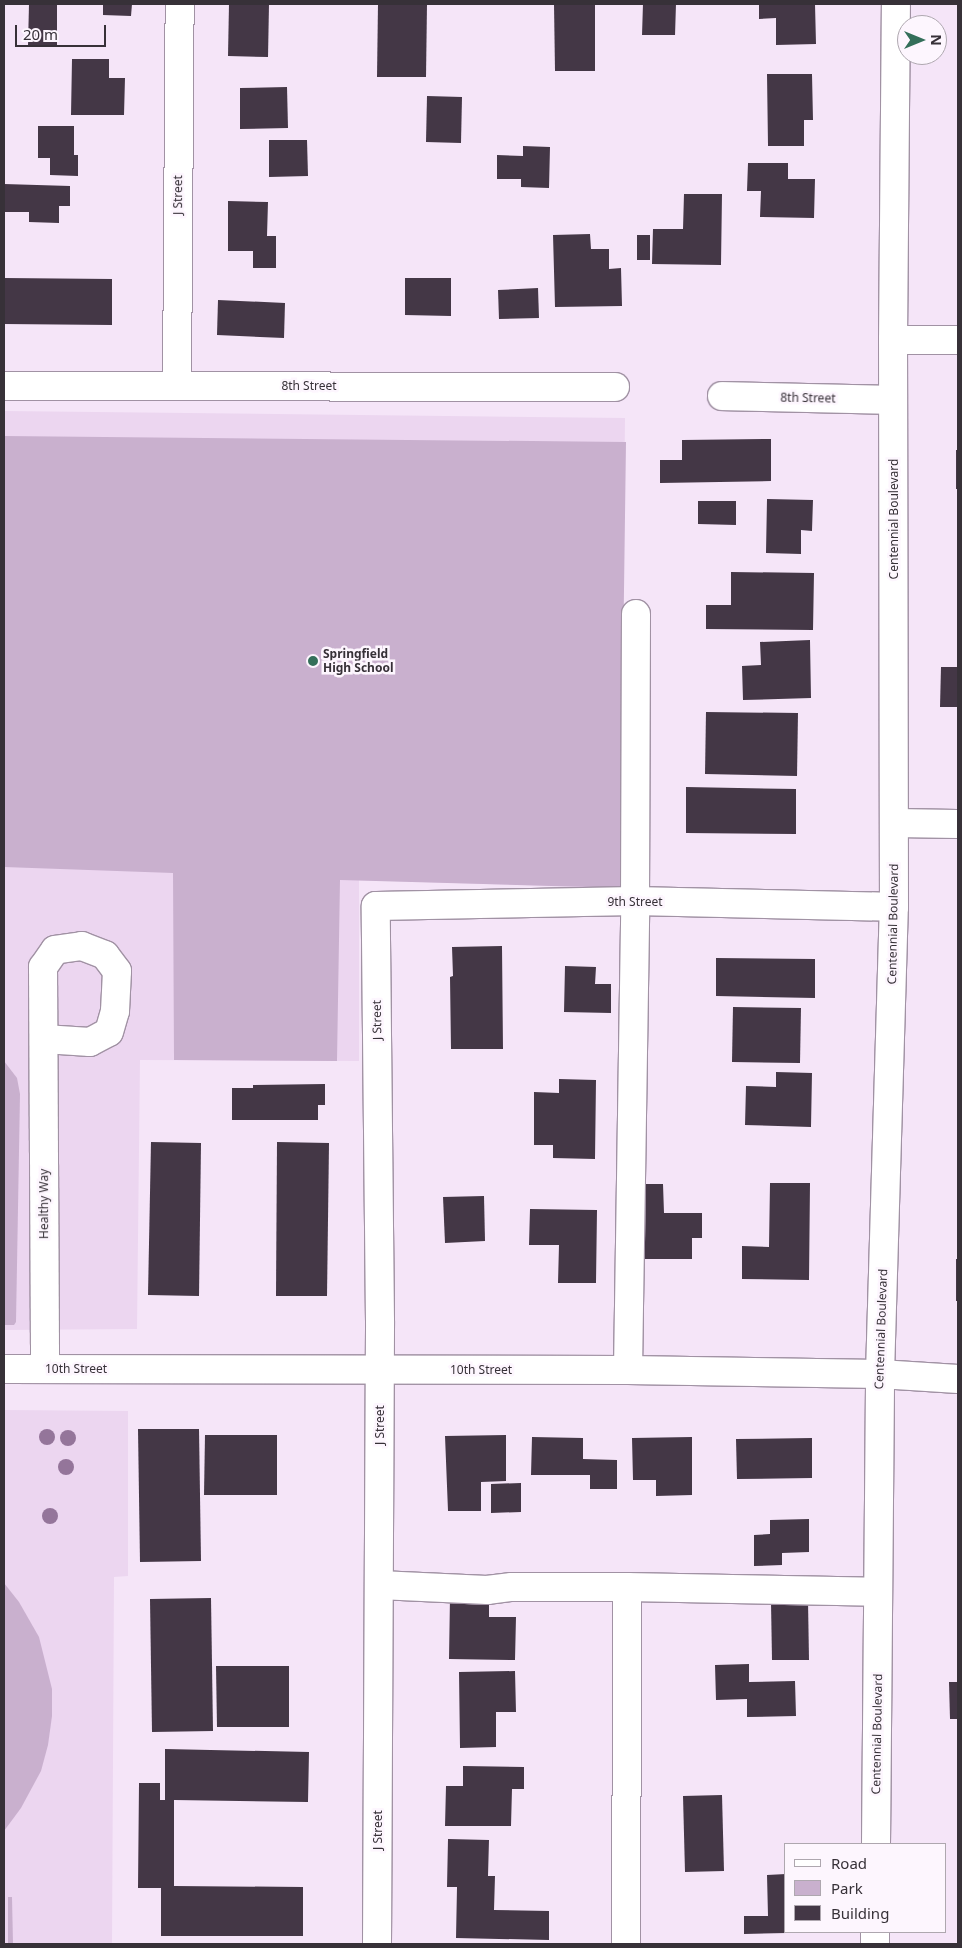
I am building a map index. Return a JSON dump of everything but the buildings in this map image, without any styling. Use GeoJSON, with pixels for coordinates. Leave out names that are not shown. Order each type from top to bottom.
{"type":"FeatureCollection","features":[{"type":"Feature","properties":{"kind":"street","name":"J Street"},"geometry":{"type":"LineString","coordinates":[[177,386],[180,4]]}},
{"type":"Feature","properties":{"kind":"street","name":"Centennial Boulevard"},"geometry":{"type":"LineString","coordinates":[[876,1843],[880,1374],[895,823],[893,340],[896,4]]}},
{"type":"Feature","properties":{"kind":"street"},"geometry":{"type":"LineString","coordinates":[[893,340],[958,340]]}},
{"type":"Feature","properties":{"kind":"street","name":"8th Street"},"geometry":{"type":"LineString","coordinates":[[4,386],[615,387]]}},
{"type":"Feature","properties":{"kind":"street","name":"8th Street"},"geometry":{"type":"LineString","coordinates":[[722,396],[893,400]]}},
{"type":"Feature","properties":{"kind":"street"},"geometry":{"type":"LineString","coordinates":[[628,1370],[635,901],[636,614]]}},
{"type":"Feature","properties":{"kind":"street"},"geometry":{"type":"LineString","coordinates":[[895,823],[958,824]]}},
{"type":"Feature","properties":{"kind":"street","name":"9th Street"},"geometry":{"type":"LineString","coordinates":[[376,906],[635,901],[894,907]]}},
{"type":"Feature","properties":{"kind":"street","name":"J Street"},"geometry":{"type":"LineString","coordinates":[[376,906],[380,1370],[377,1944]]}},
{"type":"Feature","properties":{"kind":"street","name":"Healthy Way"},"geometry":{"type":"LineString","coordinates":[[44,1039],[45,1369]]}},
{"type":"Feature","properties":{"kind":"street","name":"10th Street"},"geometry":{"type":"LineString","coordinates":[[4,1369],[628,1370],[880,1374],[958,1379]]}},
{"type":"Feature","properties":{"kind":"street"},"geometry":{"type":"LineString","coordinates":[[379,1585],[487,1590],[512,1586],[627,1586],[878,1592]]}},
{"type":"Feature","properties":{"kind":"street"},"geometry":{"type":"LineString","coordinates":[[626,1944],[627,1586]]}},
{"type":"Feature","properties":{"kind":"shaded area","name":"Springfield High School"},"geometry":{"type":"Polygon","coordinates":[[[4,411],[625,418],[620,888],[359,880],[359,1061],[140,1060],[137,1329],[4,1330],[4,411]]]}},
{"type":"Feature","properties":{"kind":"shaded area"},"geometry":{"type":"Polygon","coordinates":[[[4,1410],[128,1411],[128,1576],[114,1577],[112,1944],[4,1944],[4,1410]]]}},
{"type":"Feature","properties":{"kind":"green space","name":"Springfield High School"},"geometry":{"type":"Polygon","coordinates":[[[4,436],[626,442],[620,888],[340,880],[337,1061],[174,1060],[173,873],[4,867],[4,436]]]}},
{"type":"Feature","properties":{"kind":"green space"},"geometry":{"type":"Polygon","coordinates":[[[4,1061],[17,1078],[20,1094],[16,1322],[14,1325],[4,1325],[4,1061]]]}},
{"type":"Feature","properties":{"kind":"green space"},"geometry":{"type":"Polygon","coordinates":[[[4,1583],[19,1602],[39,1637],[52,1689],[52,1716],[48,1745],[41,1771],[21,1808],[4,1831],[4,1583]]]}},
{"type":"Feature","properties":{"kind":"green space"},"geometry":{"type":"Polygon","coordinates":[[[8,1897],[12,1897],[13,1944],[8,1944],[8,1897]]]}},
{"type":"Feature","properties":{"kind":"place","name":"Springfield High School"},"geometry":{"type":"Point","coordinates":[313,661]}}]}
